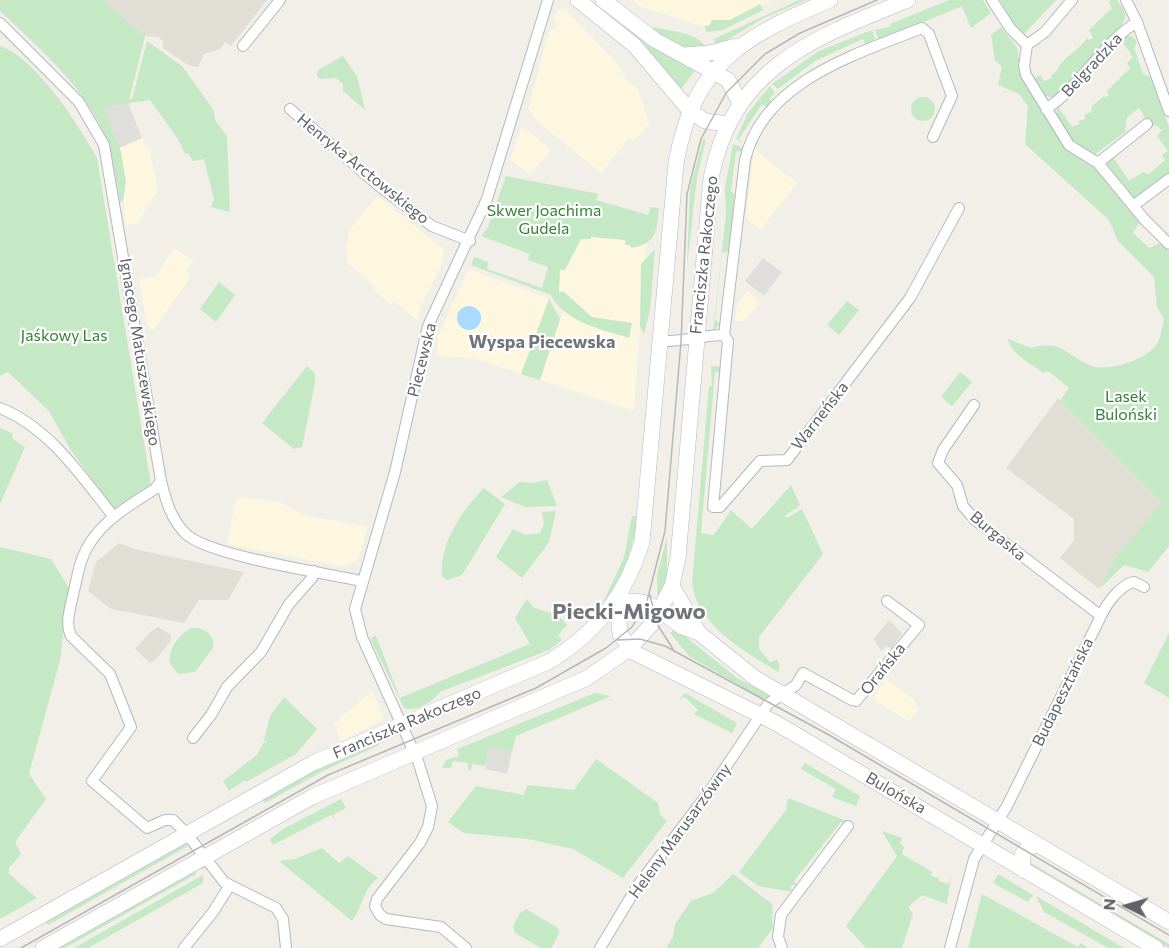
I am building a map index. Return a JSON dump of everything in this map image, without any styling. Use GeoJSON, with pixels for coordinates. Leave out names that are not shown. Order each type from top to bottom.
{"type":"FeatureCollection","features":[{"type":"Feature","properties":{"kind":"main road"},"geometry":{"type":"LineString","coordinates":[[579,0],[635,46],[690,111],[705,121],[728,124]]}},
{"type":"Feature","properties":{"kind":"main road"},"geometry":{"type":"LineString","coordinates":[[603,0],[654,40],[715,71],[730,82],[740,103]]}},
{"type":"Feature","properties":{"kind":"main road","name":"Franciszka Rakoczego"},"geometry":{"type":"LineString","coordinates":[[0,939],[313,763],[524,674],[556,658],[579,642],[608,614],[635,566],[642,542],[676,163],[690,111],[703,86],[739,46],[772,25],[830,0]]}},
{"type":"Feature","properties":{"kind":"main road","name":"Franciszka Rakoczego"},"geometry":{"type":"LineString","coordinates":[[43,948],[312,797],[414,751],[568,687],[587,678],[629,649],[661,610],[672,586],[679,548],[711,178],[719,146],[728,124],[740,103],[766,73],[800,48],[908,0]]}},
{"type":"Feature","properties":{"kind":"main road"},"geometry":{"type":"LineString","coordinates":[[682,55],[710,53],[731,45],[739,46]]}},
{"type":"Feature","properties":{"kind":"main road","name":"Bulońska"},"geometry":{"type":"LineString","coordinates":[[672,586],[699,633],[741,669],[783,696],[1169,922]]}},
{"type":"Feature","properties":{"kind":"main road"},"geometry":{"type":"LineString","coordinates":[[629,649],[620,633],[617,600],[644,602],[661,610]]}},
{"type":"Feature","properties":{"kind":"main road","name":"Bulońska"},"geometry":{"type":"LineString","coordinates":[[661,610],[682,627],[699,633]]}},
{"type":"Feature","properties":{"kind":"main road","name":"Bulońska"},"geometry":{"type":"LineString","coordinates":[[629,649],[761,715],[1156,948]]}},
{"type":"Feature","properties":{"kind":"main road"},"geometry":{"type":"LineString","coordinates":[[1023,870],[1022,855],[1029,847],[1037,845]]}},
{"type":"Feature","properties":{"kind":"street"},"geometry":{"type":"LineString","coordinates":[[243,46],[280,0]]}},
{"type":"Feature","properties":{"kind":"street","name":"Piecewska"},"geometry":{"type":"LineString","coordinates":[[466,948],[441,927],[386,919],[380,915],[375,906],[377,899],[420,843],[431,818],[432,806],[414,751],[356,621],[355,609],[366,564],[398,463],[428,326],[488,199],[548,0]]}},
{"type":"Feature","properties":{"kind":"street"},"geometry":{"type":"LineString","coordinates":[[992,0],[1010,28],[1027,45],[1046,32],[1072,0]]}},
{"type":"Feature","properties":{"kind":"street","name":"Belgradzka"},"geometry":{"type":"LineString","coordinates":[[1126,0],[1137,22],[1169,111]]}},
{"type":"Feature","properties":{"kind":"street","name":"Belgradzka"},"geometry":{"type":"LineString","coordinates":[[1046,109],[1063,98],[1121,33],[1137,22]]}},
{"type":"Feature","properties":{"kind":"street","name":"Ignacego Matuszewskiego"},"geometry":{"type":"LineString","coordinates":[[0,23],[79,102],[104,145],[161,481],[172,515],[193,539],[213,549],[361,581]]}},
{"type":"Feature","properties":{"kind":"street","name":"Warneńska"},"geometry":{"type":"LineString","coordinates":[[933,136],[952,96],[929,34],[922,28],[822,70],[783,98],[765,118],[748,147],[723,336],[728,341],[713,507],[720,507],[760,461],[787,460],[910,298],[959,208]]}},
{"type":"Feature","properties":{"kind":"street","name":"Belgradzka"},"geometry":{"type":"LineString","coordinates":[[1027,45],[1024,70],[1069,145],[1098,163],[1133,206],[1169,244]]}},
{"type":"Feature","properties":{"kind":"street","name":"Henryka Arctowskiego"},"geometry":{"type":"LineString","coordinates":[[290,109],[378,185],[432,226],[470,241]]}},
{"type":"Feature","properties":{"kind":"street"},"geometry":{"type":"LineString","coordinates":[[1098,163],[1146,124]]}},
{"type":"Feature","properties":{"kind":"street"},"geometry":{"type":"LineString","coordinates":[[1133,206],[1169,179]]}},
{"type":"Feature","properties":{"kind":"street"},"geometry":{"type":"LineString","coordinates":[[661,341],[723,336]]}},
{"type":"Feature","properties":{"kind":"street","name":"Burgaska"},"geometry":{"type":"LineString","coordinates":[[974,405],[943,450],[938,463],[957,485],[963,506],[975,520],[1101,616]]}},
{"type":"Feature","properties":{"kind":"street"},"geometry":{"type":"LineString","coordinates":[[0,408],[28,424],[55,446],[114,517]]}},
{"type":"Feature","properties":{"kind":"street"},"geometry":{"type":"LineString","coordinates":[[161,481],[155,489],[114,517],[93,538],[82,557],[67,629],[71,636],[110,674],[131,727],[92,781],[147,828],[169,819],[186,833],[206,856],[219,877],[280,911],[284,919],[286,948]]}},
{"type":"Feature","properties":{"kind":"street"},"geometry":{"type":"LineString","coordinates":[[193,738],[212,715],[227,687],[261,652],[288,604],[312,578],[314,571]]}},
{"type":"Feature","properties":{"kind":"street","name":"Budapesztańska"},"geometry":{"type":"LineString","coordinates":[[950,948],[972,864],[982,844],[998,822],[1106,605],[1126,584],[1134,582],[1144,587]]}},
{"type":"Feature","properties":{"kind":"street","name":"Orańska"},"geometry":{"type":"LineString","coordinates":[[783,696],[796,685],[803,673],[848,699],[856,701],[861,697],[919,625],[887,601]]}},
{"type":"Feature","properties":{"kind":"street","name":"Heleny Marusarzówny"},"geometry":{"type":"LineString","coordinates":[[600,948],[638,885],[709,792],[768,704],[783,696]]}},
{"type":"Feature","properties":{"kind":"street"},"geometry":{"type":"LineString","coordinates":[[782,948],[777,937],[781,915],[848,826]]}},
{"type":"Feature","properties":{"kind":"street"},"geometry":{"type":"LineString","coordinates":[[184,948],[213,912],[230,885]]}},
{"type":"Feature","properties":{"kind":"shaded area"},"geometry":{"type":"Polygon","coordinates":[[[94,0],[267,0],[231,46],[225,42],[220,49],[204,54],[198,67],[188,65],[163,48],[163,41],[159,37],[142,36],[94,0]]]}},
{"type":"Feature","properties":{"kind":"shaded area"},"geometry":{"type":"Polygon","coordinates":[[[633,0],[772,0],[738,18],[702,26],[642,7],[633,0]]]}},
{"type":"Feature","properties":{"kind":"shaded area"},"geometry":{"type":"Polygon","coordinates":[[[563,7],[617,63],[625,78],[638,89],[649,123],[634,141],[629,138],[601,173],[538,122],[528,109],[549,32],[558,26],[553,16],[563,7]]]}},
{"type":"Feature","properties":{"kind":"shaded area"},"geometry":{"type":"Polygon","coordinates":[[[128,103],[142,138],[119,148],[102,106],[128,103]]]}},
{"type":"Feature","properties":{"kind":"shaded area"},"geometry":{"type":"Polygon","coordinates":[[[522,126],[551,150],[530,175],[510,159],[522,126]]]}},
{"type":"Feature","properties":{"kind":"shaded area"},"geometry":{"type":"Polygon","coordinates":[[[142,138],[144,145],[149,147],[158,190],[138,223],[126,225],[123,194],[126,182],[119,148],[142,138]]]}},
{"type":"Feature","properties":{"kind":"shaded area"},"geometry":{"type":"Polygon","coordinates":[[[754,149],[797,183],[760,230],[746,218],[754,149]]]}},
{"type":"Feature","properties":{"kind":"shaded area"},"geometry":{"type":"Polygon","coordinates":[[[377,196],[444,249],[443,262],[421,305],[418,321],[394,301],[391,305],[373,290],[376,287],[347,263],[346,245],[350,230],[377,196]]]}},
{"type":"Feature","properties":{"kind":"shaded area"},"geometry":{"type":"Polygon","coordinates":[[[648,215],[634,411],[540,380],[564,309],[559,304],[552,270],[565,270],[581,237],[648,215]]]}},
{"type":"Feature","properties":{"kind":"shaded area"},"geometry":{"type":"Polygon","coordinates":[[[174,248],[194,261],[186,273],[191,276],[153,331],[147,325],[139,279],[156,276],[174,248]]]}},
{"type":"Feature","properties":{"kind":"shaded area"},"geometry":{"type":"Polygon","coordinates":[[[763,258],[782,272],[764,296],[745,281],[763,258]]]}},
{"type":"Feature","properties":{"kind":"shaded area"},"geometry":{"type":"Polygon","coordinates":[[[469,269],[549,299],[521,374],[477,359],[437,355],[438,336],[469,269]]]}},
{"type":"Feature","properties":{"kind":"shaded area"},"geometry":{"type":"Polygon","coordinates":[[[747,291],[760,301],[745,321],[735,321],[737,305],[747,291]]]}},
{"type":"Feature","properties":{"kind":"shaded area"},"geometry":{"type":"Polygon","coordinates":[[[1058,398],[1163,503],[1116,557],[1099,589],[1060,558],[1074,540],[1074,519],[1006,468],[1058,398]]]}},
{"type":"Feature","properties":{"kind":"shaded area"},"geometry":{"type":"Polygon","coordinates":[[[240,497],[280,502],[304,515],[368,527],[358,559],[346,567],[227,544],[235,503],[240,497]]]}},
{"type":"Feature","properties":{"kind":"shaded area"},"geometry":{"type":"Polygon","coordinates":[[[119,543],[134,549],[244,572],[228,600],[199,600],[184,623],[111,609],[88,591],[96,562],[119,543]]]}},
{"type":"Feature","properties":{"kind":"shaded area"},"geometry":{"type":"Polygon","coordinates":[[[889,620],[902,633],[891,649],[887,646],[881,651],[874,639],[889,620]]]}},
{"type":"Feature","properties":{"kind":"shaded area"},"geometry":{"type":"Polygon","coordinates":[[[158,627],[171,635],[171,641],[150,663],[135,649],[150,632],[158,627]]]}},
{"type":"Feature","properties":{"kind":"shaded area"},"geometry":{"type":"Polygon","coordinates":[[[886,679],[913,699],[919,709],[909,721],[872,699],[886,679]]]}},
{"type":"Feature","properties":{"kind":"shaded area"},"geometry":{"type":"Polygon","coordinates":[[[372,691],[384,719],[341,741],[333,724],[341,720],[340,718],[372,691]]]}},
{"type":"Feature","properties":{"kind":"shaded area"},"geometry":{"type":"Polygon","coordinates":[[[490,747],[512,751],[507,774],[485,769],[490,747]]]}},
{"type":"Feature","properties":{"kind":"green space"},"geometry":{"type":"Polygon","coordinates":[[[0,0],[103,0],[145,37],[129,100],[132,99],[147,41],[182,66],[213,109],[215,120],[227,136],[230,212],[211,207],[214,199],[204,159],[193,161],[188,153],[185,154],[178,139],[150,100],[103,107],[121,152],[126,182],[123,201],[120,202],[108,147],[93,112],[57,66],[0,11],[0,0]]]}},
{"type":"Feature","properties":{"kind":"green space"},"geometry":{"type":"Polygon","coordinates":[[[590,0],[623,26],[696,69],[681,89],[590,0]]]}},
{"type":"Feature","properties":{"kind":"green space"},"geometry":{"type":"Polygon","coordinates":[[[799,0],[806,0],[764,18],[715,47],[714,39],[799,0]]]}},
{"type":"Feature","properties":{"kind":"green space"},"geometry":{"type":"Polygon","coordinates":[[[949,0],[983,0],[991,13],[971,28],[962,6],[879,41],[875,30],[891,27],[890,24],[949,0]]]}},
{"type":"Feature","properties":{"kind":"green space"},"geometry":{"type":"Polygon","coordinates":[[[1000,0],[1056,0],[1025,33],[1017,30],[1000,0]]]}},
{"type":"Feature","properties":{"kind":"green space"},"geometry":{"type":"Polygon","coordinates":[[[1117,0],[1124,10],[1125,17],[1122,25],[1095,58],[1055,98],[1045,96],[1034,79],[1040,75],[1044,81],[1052,78],[1051,75],[1057,71],[1066,58],[1087,38],[1089,40],[1093,38],[1089,30],[1112,8],[1109,2],[1117,0]]]}},
{"type":"Feature","properties":{"kind":"green space"},"geometry":{"type":"Polygon","coordinates":[[[760,4],[763,10],[723,30],[706,32],[705,26],[709,26],[712,20],[730,20],[760,4]]]}},
{"type":"Feature","properties":{"kind":"green space"},"geometry":{"type":"Polygon","coordinates":[[[654,27],[691,36],[698,39],[707,49],[683,48],[651,31],[654,27]]]}},
{"type":"Feature","properties":{"kind":"green space","name":"Lasek Buloński"},"geometry":{"type":"Polygon","coordinates":[[[1001,27],[1017,47],[1020,66],[1081,157],[1098,171],[1137,218],[1139,223],[1133,233],[1149,248],[1163,242],[1169,251],[1169,546],[1148,572],[1124,565],[1099,589],[1116,557],[1162,503],[1060,401],[1069,388],[1048,371],[1043,373],[1023,358],[1013,349],[1008,339],[1031,348],[1049,345],[1056,347],[1096,367],[1115,366],[1144,356],[1151,350],[1159,339],[1164,319],[1157,307],[1154,277],[1118,241],[1109,220],[1025,144],[1028,106],[1019,94],[998,85],[1002,67],[995,60],[991,35],[1001,27]]]}},
{"type":"Feature","properties":{"kind":"green space"},"geometry":{"type":"Polygon","coordinates":[[[872,30],[876,42],[866,46],[863,39],[815,61],[778,89],[772,84],[819,51],[872,30]]]}},
{"type":"Feature","properties":{"kind":"green space"},"geometry":{"type":"Polygon","coordinates":[[[1125,36],[1132,36],[1137,42],[1134,48],[1143,74],[1151,77],[1169,127],[1169,174],[1139,197],[1133,198],[1107,164],[1113,157],[1129,181],[1143,172],[1149,174],[1165,160],[1162,155],[1168,151],[1157,136],[1162,130],[1155,125],[1151,128],[1139,108],[1127,117],[1125,132],[1094,155],[1067,136],[1056,115],[1058,107],[1072,127],[1080,124],[1078,121],[1086,119],[1084,115],[1091,112],[1092,106],[1104,96],[1105,98],[1109,95],[1107,91],[1130,68],[1127,63],[1133,57],[1121,40],[1125,36]]]}},
{"type":"Feature","properties":{"kind":"green space","name":"Jaśkowy Las"},"geometry":{"type":"Polygon","coordinates":[[[0,46],[27,64],[55,94],[97,158],[151,485],[114,509],[70,449],[49,411],[8,372],[0,376],[0,46]]]}},
{"type":"Feature","properties":{"kind":"green space"},"geometry":{"type":"Polygon","coordinates":[[[343,56],[357,76],[365,110],[343,91],[343,84],[336,78],[320,79],[317,76],[318,70],[343,56]]]}},
{"type":"Feature","properties":{"kind":"green space"},"geometry":{"type":"Polygon","coordinates":[[[770,86],[775,93],[769,99],[772,103],[768,108],[762,104],[739,139],[743,143],[736,139],[748,113],[770,86]]]}},
{"type":"Feature","properties":{"kind":"green space"},"geometry":{"type":"Polygon","coordinates":[[[923,97],[932,100],[935,109],[932,118],[923,121],[914,118],[911,109],[914,100],[923,97]]]}},
{"type":"Feature","properties":{"kind":"green space"},"geometry":{"type":"Polygon","coordinates":[[[703,139],[706,140],[697,177],[687,267],[690,189],[703,139]]]}},
{"type":"Feature","properties":{"kind":"green space"},"geometry":{"type":"Polygon","coordinates":[[[733,144],[742,148],[741,152],[736,151],[731,191],[735,195],[729,251],[722,253],[715,319],[720,324],[713,331],[726,215],[725,188],[733,144]]]}},
{"type":"Feature","properties":{"kind":"green space","name":"Skwer Joachima Gudela"},"geometry":{"type":"Polygon","coordinates":[[[506,176],[599,194],[596,200],[648,215],[651,207],[659,208],[654,235],[646,243],[631,248],[630,245],[625,245],[625,240],[591,237],[591,239],[581,239],[565,270],[560,270],[559,292],[564,292],[592,317],[632,323],[629,338],[575,319],[558,305],[551,295],[471,265],[474,257],[488,262],[487,269],[542,288],[548,267],[528,260],[530,254],[481,236],[488,227],[506,176]]]}},
{"type":"Feature","properties":{"kind":"green space"},"geometry":{"type":"Polygon","coordinates":[[[655,249],[650,310],[644,334],[640,326],[641,264],[655,249]]]}},
{"type":"Feature","properties":{"kind":"green space"},"geometry":{"type":"Polygon","coordinates":[[[219,282],[235,295],[216,322],[200,309],[219,282]]]}},
{"type":"Feature","properties":{"kind":"green space"},"geometry":{"type":"Polygon","coordinates":[[[549,299],[560,319],[540,380],[521,374],[549,299]]]}},
{"type":"Feature","properties":{"kind":"green space"},"geometry":{"type":"Polygon","coordinates":[[[847,301],[859,310],[839,335],[827,325],[847,301]]]}},
{"type":"Feature","properties":{"kind":"green space"},"geometry":{"type":"Polygon","coordinates":[[[307,366],[315,374],[315,383],[302,447],[294,449],[262,423],[307,366]]]}},
{"type":"Feature","properties":{"kind":"green space"},"geometry":{"type":"Polygon","coordinates":[[[711,366],[722,367],[721,372],[715,372],[701,533],[714,535],[731,510],[752,529],[791,485],[800,505],[785,516],[787,518],[802,509],[823,554],[759,637],[759,649],[770,662],[777,660],[780,665],[778,672],[737,646],[712,624],[696,598],[692,583],[709,386],[712,386],[711,366]]]}},
{"type":"Feature","properties":{"kind":"green space"},"geometry":{"type":"Polygon","coordinates":[[[960,372],[972,382],[952,406],[941,397],[960,372]]]}},
{"type":"Feature","properties":{"kind":"green space"},"geometry":{"type":"Polygon","coordinates":[[[0,428],[12,433],[13,439],[25,447],[0,504],[0,428]]]}},
{"type":"Feature","properties":{"kind":"green space"},"geometry":{"type":"Polygon","coordinates":[[[642,474],[644,476],[638,511],[642,474]]]}},
{"type":"Feature","properties":{"kind":"green space"},"geometry":{"type":"Polygon","coordinates":[[[547,480],[557,506],[525,507],[501,497],[520,482],[533,483],[547,480]]]}},
{"type":"Feature","properties":{"kind":"green space"},"geometry":{"type":"Polygon","coordinates":[[[484,488],[505,504],[462,575],[447,580],[442,577],[442,564],[448,540],[460,517],[484,488]]]}},
{"type":"Feature","properties":{"kind":"green space"},"geometry":{"type":"Polygon","coordinates":[[[556,511],[549,542],[522,578],[496,557],[513,529],[525,535],[540,533],[544,524],[542,512],[556,511]]]}},
{"type":"Feature","properties":{"kind":"green space"},"geometry":{"type":"Polygon","coordinates":[[[632,516],[638,516],[625,568],[608,601],[596,618],[624,557],[632,516]]]}},
{"type":"Feature","properties":{"kind":"green space"},"geometry":{"type":"Polygon","coordinates":[[[667,537],[667,581],[658,600],[657,575],[667,537]]]}},
{"type":"Feature","properties":{"kind":"green space"},"geometry":{"type":"Polygon","coordinates":[[[0,547],[51,559],[69,588],[60,660],[29,774],[46,799],[15,842],[21,854],[9,868],[9,874],[37,898],[0,919],[0,547]]]}},
{"type":"Feature","properties":{"kind":"green space"},"geometry":{"type":"Polygon","coordinates":[[[527,599],[534,608],[558,615],[567,625],[558,635],[562,640],[549,650],[440,692],[429,703],[414,709],[404,708],[371,640],[372,637],[376,636],[400,698],[530,644],[515,618],[527,599]]]}},
{"type":"Feature","properties":{"kind":"green space"},"geometry":{"type":"Polygon","coordinates":[[[192,628],[208,632],[211,635],[213,648],[195,672],[178,674],[170,663],[171,652],[179,638],[192,628]]]}},
{"type":"Feature","properties":{"kind":"green space"},"geometry":{"type":"Polygon","coordinates":[[[676,629],[737,678],[772,696],[763,699],[690,657],[670,633],[676,629]]]}},
{"type":"Feature","properties":{"kind":"green space"},"geometry":{"type":"Polygon","coordinates":[[[1169,633],[1169,698],[1144,683],[1169,633]]]}},
{"type":"Feature","properties":{"kind":"green space"},"geometry":{"type":"Polygon","coordinates":[[[595,693],[611,696],[516,736],[512,751],[490,747],[485,766],[472,764],[471,770],[468,770],[468,763],[453,761],[451,768],[442,768],[446,760],[459,756],[457,749],[595,693]]]}},
{"type":"Feature","properties":{"kind":"green space"},"geometry":{"type":"Polygon","coordinates":[[[685,693],[737,723],[732,733],[694,714],[698,710],[685,697],[679,699],[685,693]]]}},
{"type":"Feature","properties":{"kind":"green space"},"geometry":{"type":"Polygon","coordinates":[[[284,697],[317,729],[296,754],[246,782],[245,780],[229,791],[223,781],[257,755],[264,742],[269,744],[264,740],[270,716],[284,697]]]}},
{"type":"Feature","properties":{"kind":"green space"},"geometry":{"type":"Polygon","coordinates":[[[377,740],[379,745],[323,771],[265,803],[263,800],[319,765],[377,740]]]}},
{"type":"Feature","properties":{"kind":"green space"},"geometry":{"type":"Polygon","coordinates":[[[596,759],[658,803],[660,815],[667,821],[623,878],[573,849],[528,839],[464,833],[448,822],[476,786],[524,795],[527,785],[574,790],[596,759]]]}},
{"type":"Feature","properties":{"kind":"green space"},"geometry":{"type":"Polygon","coordinates":[[[805,763],[860,796],[856,806],[832,797],[836,789],[801,769],[805,763]]]}},
{"type":"Feature","properties":{"kind":"green space"},"geometry":{"type":"Polygon","coordinates":[[[788,798],[847,821],[844,824],[841,822],[794,881],[797,885],[792,885],[790,888],[793,892],[758,886],[739,872],[786,810],[788,798]]]}},
{"type":"Feature","properties":{"kind":"green space"},"geometry":{"type":"Polygon","coordinates":[[[341,799],[346,808],[333,815],[336,821],[331,815],[273,845],[270,839],[283,829],[341,799]]]}},
{"type":"Feature","properties":{"kind":"green space"},"geometry":{"type":"Polygon","coordinates":[[[882,831],[902,838],[900,843],[904,847],[902,854],[932,872],[931,876],[948,884],[951,877],[947,904],[922,895],[908,907],[913,914],[902,948],[866,948],[846,926],[897,856],[882,831]]]}},
{"type":"Feature","properties":{"kind":"green space"},"geometry":{"type":"Polygon","coordinates":[[[185,843],[188,846],[48,925],[44,919],[185,843]]]}},
{"type":"Feature","properties":{"kind":"green space"},"geometry":{"type":"Polygon","coordinates":[[[322,848],[339,863],[348,856],[378,878],[369,887],[352,921],[279,861],[295,859],[322,848]]]}},
{"type":"Feature","properties":{"kind":"green space"},"geometry":{"type":"Polygon","coordinates":[[[1024,859],[1169,944],[1169,948],[1027,866],[1024,859]]]}},
{"type":"Feature","properties":{"kind":"green space"},"geometry":{"type":"Polygon","coordinates":[[[203,866],[206,868],[196,870],[196,874],[65,948],[54,948],[203,866]]]}},
{"type":"Feature","properties":{"kind":"green space"},"geometry":{"type":"Polygon","coordinates":[[[733,874],[772,904],[773,928],[758,948],[666,948],[673,937],[675,924],[691,901],[713,893],[733,874]]]}},
{"type":"Feature","properties":{"kind":"green space"},"geometry":{"type":"Polygon","coordinates":[[[998,874],[1033,895],[1028,902],[993,883],[998,874]]]}},
{"type":"Feature","properties":{"kind":"green space"},"geometry":{"type":"Polygon","coordinates":[[[203,875],[203,883],[88,948],[74,948],[203,875]]]}},
{"type":"Feature","properties":{"kind":"green space"},"geometry":{"type":"Polygon","coordinates":[[[982,894],[1078,947],[1081,943],[1088,948],[968,948],[982,894]]]}},
{"type":"Feature","properties":{"kind":"green space"},"geometry":{"type":"Polygon","coordinates":[[[1036,896],[1124,948],[1108,948],[1044,912],[1036,896]]]}},
{"type":"Feature","properties":{"kind":"green space"},"geometry":{"type":"Polygon","coordinates":[[[526,909],[558,928],[559,934],[551,948],[541,948],[515,933],[513,926],[520,913],[526,909]]]}},
{"type":"Feature","properties":{"kind":"water"},"geometry":{"type":"Polygon","coordinates":[[[469,306],[474,307],[480,313],[480,323],[474,329],[469,330],[464,329],[458,323],[457,318],[458,313],[464,307],[469,306]]]}},
{"type":"Feature","properties":{"kind":"tram line"},"geometry":{"type":"LineString","coordinates":[[21,948],[328,775],[536,688],[606,648],[632,627],[647,601],[665,531],[681,342],[687,194],[701,139],[726,93],[765,54],[800,33],[877,0]]}},
{"type":"Feature","properties":{"kind":"tram line"},"geometry":{"type":"LineString","coordinates":[[650,595],[657,624],[673,649]]}},
{"type":"Feature","properties":{"kind":"tram line"},"geometry":{"type":"LineString","coordinates":[[617,640],[640,639],[665,646],[829,735],[1169,935]]}},
{"type":"Feature","properties":{"kind":"district","name":"Wyspa Piecewska"},"geometry":{"type":"Point","coordinates":[542,342]}},
{"type":"Feature","properties":{"kind":"district","name":"Piecki-Migowo"},"geometry":{"type":"Point","coordinates":[629,612]}}]}
